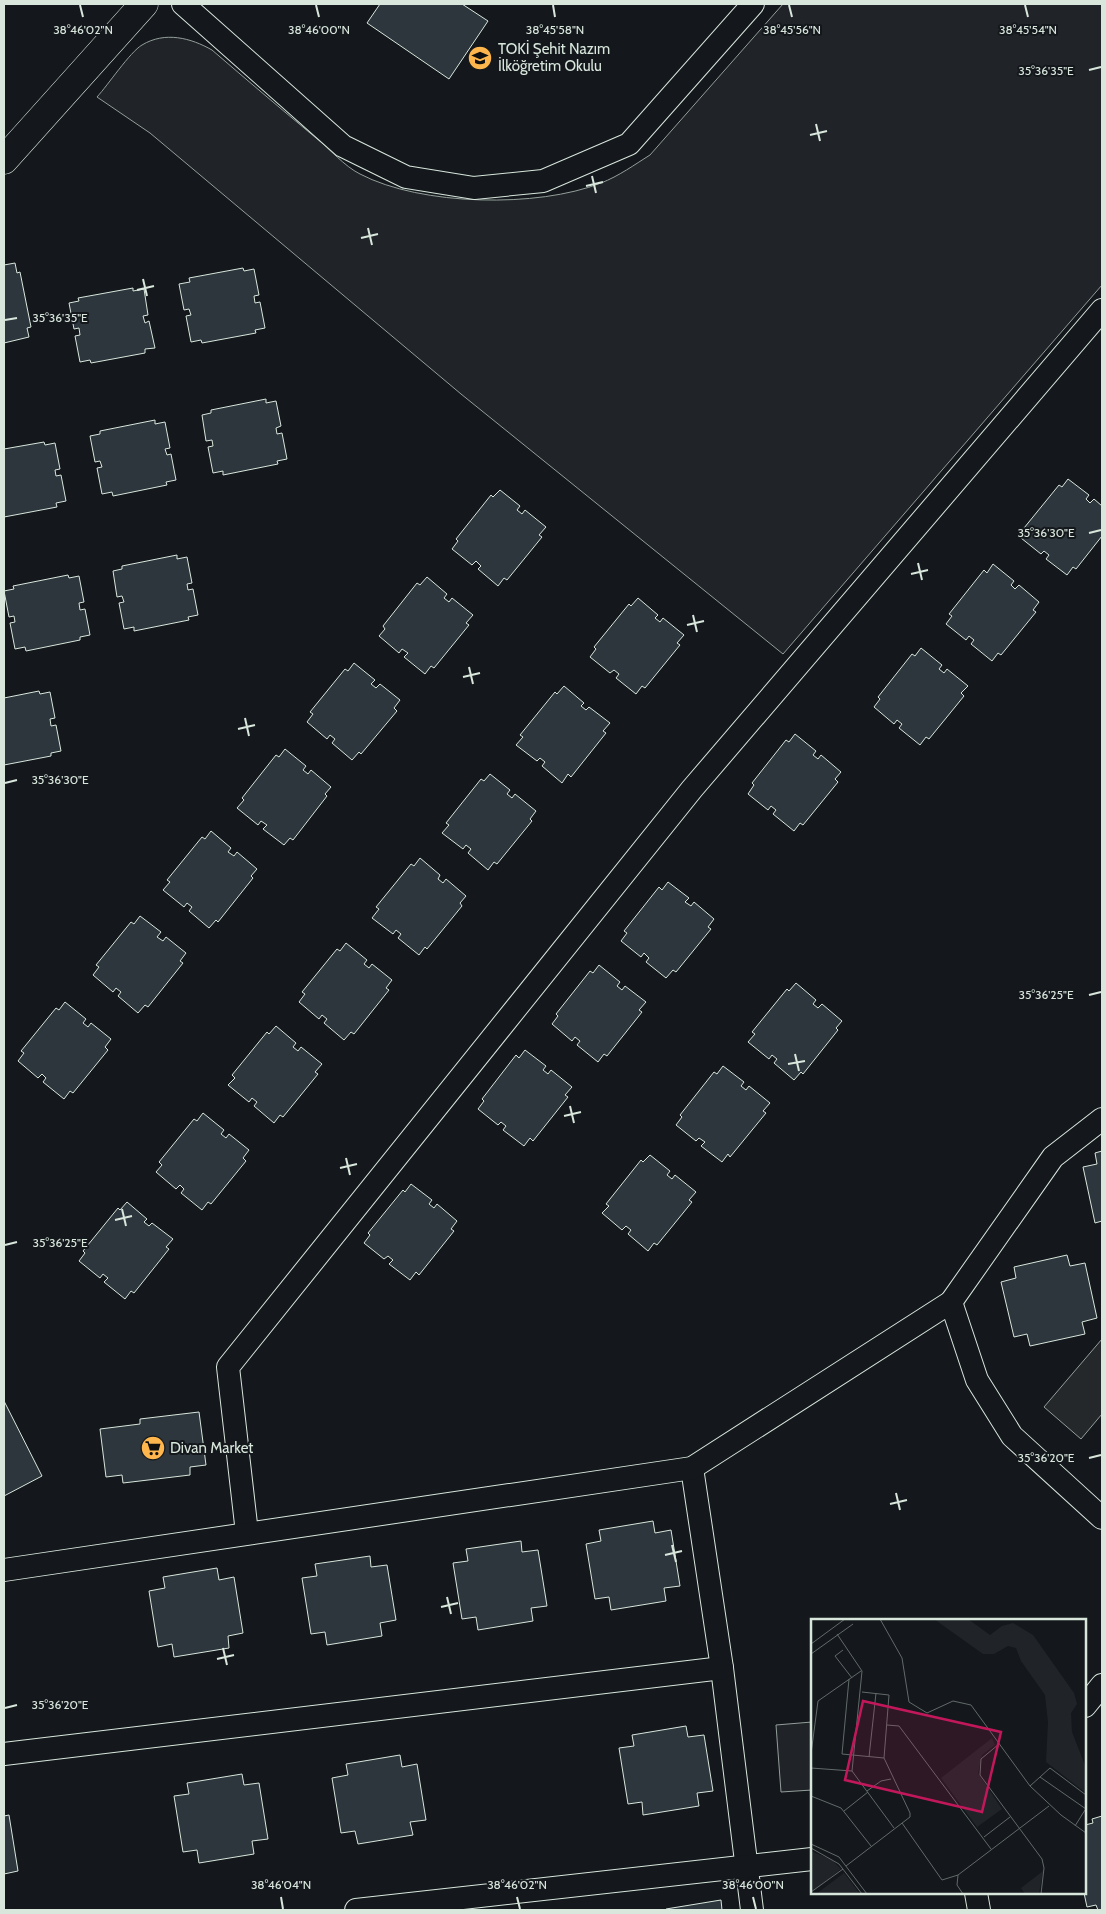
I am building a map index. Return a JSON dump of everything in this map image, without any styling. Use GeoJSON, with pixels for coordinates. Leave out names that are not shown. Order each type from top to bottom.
{"type":"FeatureCollection","features":[{"type":"Feature","properties":{"kind":"street"},"geometry":{"type":"LineString","coordinates":[[4,160],[144,4]]}},
{"type":"Feature","properties":{"kind":"street"},"geometry":{"type":"LineString","coordinates":[[183,4],[343,146],[406,177],[474,188],[543,181],[629,144],[753,4]]}},
{"type":"Feature","properties":{"kind":"street"},"geometry":{"type":"LineString","coordinates":[[247,1533],[228,1367],[692,789],[1102,310]]}},
{"type":"Feature","properties":{"kind":"street"},"geometry":{"type":"LineString","coordinates":[[4,1570],[692,1468],[951,1302],[1053,1157],[1102,1119]]}},
{"type":"Feature","properties":{"kind":"street"},"geometry":{"type":"LineString","coordinates":[[951,1302],[977,1380],[1012,1436],[1102,1518]]}},
{"type":"Feature","properties":{"kind":"street"},"geometry":{"type":"LineString","coordinates":[[692,1468],[722,1668],[748,1865],[752,1910]]}},
{"type":"Feature","properties":{"kind":"street"},"geometry":{"type":"LineString","coordinates":[[4,1754],[722,1668]]}},
{"type":"Feature","properties":{"kind":"street"},"geometry":{"type":"LineString","coordinates":[[1086,1705],[1102,1685]]}},
{"type":"Feature","properties":{"kind":"street"},"geometry":{"type":"LineString","coordinates":[[356,1910],[811,1859]]}},
{"type":"Feature","properties":{"kind":"street"},"geometry":{"type":"LineString","coordinates":[[976,1894],[979,1910]]}},
{"type":"Feature","properties":{"kind":"shaded area"},"geometry":{"type":"Polygon","coordinates":[[[783,4],[1102,4],[1102,285],[783,654],[461,394],[150,133],[97,97],[125,61],[142,45],[160,38],[187,39],[212,50],[343,162],[360,174],[385,185],[446,198],[513,200],[545,197],[601,183],[620,174],[650,155],[783,4]]]}},
{"type":"Feature","properties":{"kind":"shaded area"},"geometry":{"type":"Polygon","coordinates":[[[1102,1339],[1102,1414],[1081,1439],[1044,1407],[1102,1339]]]}},
{"type":"Feature","properties":{"kind":"shaded area"},"geometry":{"type":"Polygon","coordinates":[[[811,1722],[811,1790],[781,1792],[776,1725],[811,1722]]]}},
{"type":"Feature","properties":{"kind":"building"},"geometry":{"type":"Polygon","coordinates":[[[380,4],[462,4],[488,21],[449,79],[367,23],[380,4]]]}},
{"type":"Feature","properties":{"kind":"building"},"geometry":{"type":"Polygon","coordinates":[[[15,263],[17,273],[20,272],[31,327],[27,328],[29,337],[4,343],[4,265],[15,263]]]}},
{"type":"Feature","properties":{"kind":"building"},"geometry":{"type":"Polygon","coordinates":[[[243,268],[244,271],[254,269],[259,295],[254,296],[255,303],[260,302],[265,328],[255,330],[256,333],[202,343],[201,340],[191,342],[186,316],[191,315],[189,309],[184,310],[179,284],[190,282],[189,278],[243,268]]]}},
{"type":"Feature","properties":{"kind":"building"},"geometry":{"type":"Polygon","coordinates":[[[133,288],[133,291],[144,289],[148,315],[143,316],[145,323],[149,321],[155,348],[145,349],[145,353],[91,363],[90,360],[80,362],[75,336],[80,335],[79,328],[74,329],[69,303],[79,301],[78,298],[133,288]]]}},
{"type":"Feature","properties":{"kind":"building"},"geometry":{"type":"Polygon","coordinates":[[[266,399],[266,403],[276,401],[281,426],[276,428],[277,434],[282,433],[287,459],[277,461],[278,464],[223,475],[223,471],[213,473],[208,447],[213,446],[212,440],[206,441],[202,415],[211,413],[211,410],[266,399]]]}},
{"type":"Feature","properties":{"kind":"building"},"geometry":{"type":"Polygon","coordinates":[[[155,420],[155,424],[165,422],[170,448],[165,449],[167,455],[171,454],[176,480],[166,482],[167,485],[113,496],[112,492],[102,494],[97,468],[102,467],[100,461],[95,462],[90,436],[100,434],[100,431],[155,420]]]}},
{"type":"Feature","properties":{"kind":"building"},"geometry":{"type":"Polygon","coordinates":[[[44,442],[45,445],[55,443],[60,469],[55,470],[56,476],[61,475],[66,501],[56,503],[57,507],[4,517],[4,449],[44,442]]]}},
{"type":"Feature","properties":{"kind":"building"},"geometry":{"type":"Polygon","coordinates":[[[1068,479],[1089,495],[1086,499],[1090,503],[1094,499],[1102,506],[1102,536],[1076,569],[1073,567],[1067,575],[1046,559],[1049,555],[1044,551],[1041,554],[1021,538],[1027,530],[1024,528],[1059,485],[1062,487],[1068,479]]]}},
{"type":"Feature","properties":{"kind":"building"},"geometry":{"type":"Polygon","coordinates":[[[500,490],[520,506],[517,510],[522,514],[525,510],[546,527],[539,535],[542,537],[507,580],[504,578],[498,586],[478,569],[481,566],[476,561],[472,565],[452,549],[458,541],[456,539],[491,495],[493,497],[500,490]]]}},
{"type":"Feature","properties":{"kind":"building"},"geometry":{"type":"Polygon","coordinates":[[[177,555],[177,559],[187,557],[192,583],[187,584],[188,590],[193,589],[198,615],[188,617],[189,620],[134,631],[134,627],[124,629],[119,603],[124,602],[122,596],[117,597],[113,571],[122,569],[122,566],[177,555]]]}},
{"type":"Feature","properties":{"kind":"building"},"geometry":{"type":"Polygon","coordinates":[[[993,564],[1014,581],[1011,585],[1015,589],[1019,585],[1039,602],[1033,610],[1036,612],[1001,655],[998,653],[992,661],[971,644],[974,640],[969,636],[966,640],[946,624],[952,616],[949,614],[984,570],[987,573],[993,564]]]}},
{"type":"Feature","properties":{"kind":"building"},"geometry":{"type":"Polygon","coordinates":[[[68,575],[69,578],[79,576],[84,602],[79,603],[80,610],[85,609],[90,635],[80,637],[80,640],[26,651],[25,647],[15,649],[10,623],[15,622],[14,616],[9,617],[4,591],[14,589],[13,586],[68,575]]]}},
{"type":"Feature","properties":{"kind":"building"},"geometry":{"type":"Polygon","coordinates":[[[427,577],[447,594],[444,598],[449,602],[452,598],[473,615],[466,623],[469,625],[434,668],[431,666],[425,674],[404,657],[408,653],[402,649],[399,653],[379,636],[385,629],[383,626],[417,583],[420,585],[427,577]]]}},
{"type":"Feature","properties":{"kind":"building"},"geometry":{"type":"Polygon","coordinates":[[[638,598],[658,615],[655,618],[660,622],[663,618],[684,635],[677,643],[680,645],[645,688],[642,686],[636,694],[616,678],[619,674],[614,670],[610,673],[590,657],[596,649],[594,647],[629,604],[631,606],[638,598]]]}},
{"type":"Feature","properties":{"kind":"building"},"geometry":{"type":"Polygon","coordinates":[[[921,648],[942,665],[939,669],[944,673],[947,669],[968,686],[961,693],[964,696],[929,739],[926,737],[920,745],[899,728],[902,724],[897,720],[894,724],[874,707],[880,699],[878,697],[912,654],[915,656],[921,648]]]}},
{"type":"Feature","properties":{"kind":"building"},"geometry":{"type":"Polygon","coordinates":[[[354,663],[375,680],[371,684],[376,688],[380,684],[400,700],[394,708],[397,711],[361,754],[359,752],[352,760],[332,743],[335,739],[330,735],[327,739],[307,722],[313,714],[310,712],[345,669],[348,671],[354,663]]]}},
{"type":"Feature","properties":{"kind":"building"},"geometry":{"type":"Polygon","coordinates":[[[564,686],[584,703],[581,706],[586,710],[589,707],[610,723],[603,731],[606,733],[571,777],[568,774],[562,783],[542,766],[545,762],[540,758],[537,761],[516,745],[523,737],[520,735],[555,692],[557,694],[564,686]]]}},
{"type":"Feature","properties":{"kind":"building"},"geometry":{"type":"Polygon","coordinates":[[[39,691],[40,694],[50,692],[55,718],[50,719],[51,726],[56,725],[61,751],[51,753],[51,756],[4,765],[4,698],[39,691]]]}},
{"type":"Feature","properties":{"kind":"building"},"geometry":{"type":"Polygon","coordinates":[[[795,734],[816,751],[813,755],[818,759],[821,755],[841,772],[835,779],[838,782],[803,825],[800,823],[794,831],[773,814],[776,810],[771,806],[768,810],[748,794],[754,785],[752,783],[786,740],[789,742],[795,734]]]}},
{"type":"Feature","properties":{"kind":"building"},"geometry":{"type":"Polygon","coordinates":[[[285,749],[306,766],[303,770],[308,774],[311,770],[331,787],[325,794],[327,796],[293,840],[290,838],[284,845],[263,829],[267,825],[261,821],[258,825],[237,808],[244,800],[242,798],[276,755],[279,757],[285,749]]]}},
{"type":"Feature","properties":{"kind":"building"},"geometry":{"type":"Polygon","coordinates":[[[490,774],[510,790],[507,794],[512,798],[515,794],[536,811],[530,819],[532,821],[497,864],[494,862],[488,870],[468,853],[471,849],[466,845],[463,849],[442,833],[449,825],[446,823],[481,779],[484,781],[490,774]]]}},
{"type":"Feature","properties":{"kind":"building"},"geometry":{"type":"Polygon","coordinates":[[[211,831],[231,848],[228,852],[234,856],[237,852],[257,869],[251,876],[253,878],[218,922],[216,920],[209,928],[189,911],[192,907],[187,903],[184,907],[163,890],[170,882],[167,880],[202,837],[205,839],[211,831]]]}},
{"type":"Feature","properties":{"kind":"building"},"geometry":{"type":"Polygon","coordinates":[[[420,858],[440,875],[438,879],[443,883],[446,879],[466,896],[460,903],[462,906],[427,949],[425,947],[419,955],[398,938],[401,934],[396,930],[393,934],[372,918],[379,909],[376,907],[411,864],[414,866],[420,858]]]}},
{"type":"Feature","properties":{"kind":"building"},"geometry":{"type":"Polygon","coordinates":[[[668,882],[689,898],[685,902],[691,906],[694,902],[714,919],[708,927],[711,929],[676,972],[673,970],[666,978],[646,962],[649,958],[644,953],[641,957],[621,941],[627,933],[624,931],[659,887],[662,890],[668,882]]]}},
{"type":"Feature","properties":{"kind":"building"},"geometry":{"type":"Polygon","coordinates":[[[140,916],[161,932],[157,937],[163,941],[166,937],[186,953],[180,961],[183,963],[148,1007],[145,1005],[138,1013],[118,996],[121,992],[116,988],[113,992],[93,975],[99,967],[96,965],[131,922],[134,924],[140,916]]]}},
{"type":"Feature","properties":{"kind":"building"},"geometry":{"type":"Polygon","coordinates":[[[346,943],[367,960],[364,964],[369,968],[372,964],[392,980],[386,988],[389,990],[354,1034],[351,1032],[344,1040],[324,1023],[327,1019],[322,1015],[319,1019],[299,1002],[305,994],[302,992],[337,949],[340,951],[346,943]]]}},
{"type":"Feature","properties":{"kind":"building"},"geometry":{"type":"Polygon","coordinates":[[[599,965],[620,982],[617,986],[622,990],[625,986],[646,1002],[639,1010],[642,1012],[607,1056],[604,1054],[598,1062],[577,1045],[580,1041],[575,1037],[572,1041],[552,1024],[558,1016],[556,1014],[590,971],[593,973],[599,965]]]}},
{"type":"Feature","properties":{"kind":"building"},"geometry":{"type":"Polygon","coordinates":[[[796,983],[816,1000],[813,1004],[818,1008],[822,1004],[842,1021],[836,1028],[838,1030],[803,1074],[801,1072],[794,1080],[774,1063],[777,1059],[772,1055],[769,1059],[748,1042],[755,1034],[752,1032],[787,989],[789,991],[796,983]]]}},
{"type":"Feature","properties":{"kind":"building"},"geometry":{"type":"Polygon","coordinates":[[[65,1002],[86,1019],[83,1023],[88,1027],[91,1023],[111,1039],[105,1047],[108,1050],[73,1093],[70,1091],[64,1099],[43,1082],[46,1078],[42,1074],[38,1078],[18,1061],[24,1053],[21,1051],[56,1008],[59,1010],[65,1002]]]}},
{"type":"Feature","properties":{"kind":"building"},"geometry":{"type":"Polygon","coordinates":[[[276,1026],[296,1043],[293,1047],[298,1051],[301,1047],[322,1064],[315,1072],[318,1074],[283,1117],[280,1115],[274,1123],[254,1106],[257,1102],[252,1098],[249,1102],[228,1085],[235,1078],[232,1075],[267,1032],[269,1034],[276,1026]]]}},
{"type":"Feature","properties":{"kind":"building"},"geometry":{"type":"Polygon","coordinates":[[[525,1050],[546,1066],[543,1070],[548,1074],[551,1070],[572,1087],[565,1095],[568,1097],[533,1141],[530,1138],[524,1146],[503,1130],[506,1126],[501,1122],[498,1125],[478,1109],[484,1101],[482,1099],[516,1055],[519,1058],[525,1050]]]}},
{"type":"Feature","properties":{"kind":"building"},"geometry":{"type":"Polygon","coordinates":[[[723,1066],[744,1082],[741,1086],[746,1090],[749,1086],[770,1103],[763,1111],[766,1113],[730,1157],[728,1154],[722,1162],[701,1146],[705,1142],[699,1138],[696,1141],[676,1125],[682,1117],[680,1115],[714,1072],[717,1074],[723,1066]]]}},
{"type":"Feature","properties":{"kind":"building"},"geometry":{"type":"Polygon","coordinates":[[[203,1113],[224,1130],[221,1134],[226,1138],[229,1134],[249,1150],[243,1158],[246,1161],[211,1204],[208,1202],[202,1210],[181,1193],[184,1189],[180,1185],[176,1189],[156,1172],[162,1165],[159,1162],[194,1119],[197,1121],[203,1113]]]}},
{"type":"Feature","properties":{"kind":"building"},"geometry":{"type":"Polygon","coordinates":[[[1102,1151],[1102,1221],[1095,1223],[1083,1167],[1097,1164],[1095,1153],[1102,1151]]]}},
{"type":"Feature","properties":{"kind":"building"},"geometry":{"type":"Polygon","coordinates":[[[650,1155],[670,1171],[667,1175],[672,1179],[675,1175],[696,1192],[689,1200],[692,1202],[657,1245],[654,1243],[648,1251],[628,1234],[631,1230],[626,1226],[622,1230],[602,1213],[609,1206],[606,1204],[641,1160],[643,1162],[650,1155]]]}},
{"type":"Feature","properties":{"kind":"building"},"geometry":{"type":"Polygon","coordinates":[[[411,1184],[432,1200],[429,1204],[434,1208],[437,1204],[457,1221],[451,1229],[454,1231],[419,1275],[416,1272],[410,1280],[389,1264],[393,1260],[388,1256],[384,1259],[364,1243],[370,1235],[368,1233],[403,1190],[405,1192],[411,1184]]]}},
{"type":"Feature","properties":{"kind":"building"},"geometry":{"type":"Polygon","coordinates":[[[127,1202],[147,1219],[144,1222],[149,1226],[152,1223],[173,1239],[166,1247],[169,1249],[134,1293],[131,1291],[125,1299],[104,1282],[108,1278],[103,1274],[100,1278],[79,1261],[85,1253],[83,1251],[118,1208],[120,1210],[127,1202]]]}},
{"type":"Feature","properties":{"kind":"building"},"geometry":{"type":"Polygon","coordinates":[[[1067,1255],[1070,1266],[1085,1263],[1097,1318],[1082,1322],[1085,1334],[1030,1346],[1027,1334],[1014,1337],[1001,1282],[1016,1278],[1014,1267],[1067,1255]]]}},
{"type":"Feature","properties":{"kind":"building"},"geometry":{"type":"Polygon","coordinates":[[[4,1401],[42,1476],[4,1496],[4,1401]]]}},
{"type":"Feature","properties":{"kind":"building"},"geometry":{"type":"Polygon","coordinates":[[[199,1412],[206,1465],[190,1467],[190,1475],[123,1483],[122,1475],[106,1477],[100,1429],[140,1424],[140,1419],[199,1412]]]}},
{"type":"Feature","properties":{"kind":"building"},"geometry":{"type":"Polygon","coordinates":[[[653,1521],[655,1533],[671,1530],[680,1586],[664,1588],[666,1601],[611,1610],[609,1597],[595,1599],[586,1544],[601,1541],[599,1530],[653,1521]]]}},
{"type":"Feature","properties":{"kind":"building"},"geometry":{"type":"Polygon","coordinates":[[[521,1541],[522,1552],[538,1550],[547,1606],[531,1608],[533,1621],[478,1630],[476,1617],[462,1619],[453,1563],[468,1561],[466,1549],[521,1541]]]}},
{"type":"Feature","properties":{"kind":"building"},"geometry":{"type":"Polygon","coordinates":[[[370,1556],[371,1567],[387,1565],[396,1620],[380,1623],[382,1636],[327,1645],[325,1632],[311,1634],[302,1578],[317,1576],[315,1564],[370,1556]]]}},
{"type":"Feature","properties":{"kind":"building"},"geometry":{"type":"Polygon","coordinates":[[[217,1568],[219,1580],[234,1577],[243,1633],[228,1636],[229,1648],[174,1657],[172,1644],[158,1647],[149,1591],[165,1588],[163,1577],[217,1568]]]}},
{"type":"Feature","properties":{"kind":"building"},"geometry":{"type":"Polygon","coordinates":[[[686,1726],[688,1737],[704,1735],[713,1791],[697,1793],[699,1806],[643,1815],[642,1802],[628,1804],[619,1748],[634,1746],[632,1735],[686,1726]]]}},
{"type":"Feature","properties":{"kind":"building"},"geometry":{"type":"Polygon","coordinates":[[[400,1755],[402,1767],[417,1764],[426,1820],[410,1822],[413,1835],[358,1844],[355,1831],[341,1833],[332,1778],[348,1775],[346,1764],[400,1755]]]}},
{"type":"Feature","properties":{"kind":"building"},"geometry":{"type":"Polygon","coordinates":[[[242,1774],[244,1785],[259,1783],[268,1839],[252,1841],[254,1854],[199,1863],[197,1850],[183,1852],[174,1796],[189,1794],[187,1783],[242,1774]]]}},
{"type":"Feature","properties":{"kind":"building"},"geometry":{"type":"Polygon","coordinates":[[[9,1815],[18,1871],[4,1874],[4,1816],[9,1815]]]}},
{"type":"Feature","properties":{"kind":"building"},"geometry":{"type":"Polygon","coordinates":[[[1102,1816],[1102,1910],[1098,1910],[1096,1905],[1087,1907],[1084,1894],[1086,1894],[1086,1825],[1093,1823],[1092,1819],[1102,1816]]]}},
{"type":"Feature","properties":{"kind":"building"},"geometry":{"type":"Polygon","coordinates":[[[721,1900],[722,1910],[666,1909],[721,1900]]]}},
{"type":"Feature","properties":{"kind":"place","name":"TOKİ Şehit Nazım İlköğretim Okulu"},"geometry":{"type":"Point","coordinates":[480,58]}},
{"type":"Feature","properties":{"kind":"place","name":"Divan Market"},"geometry":{"type":"Point","coordinates":[153,1448]}}]}
